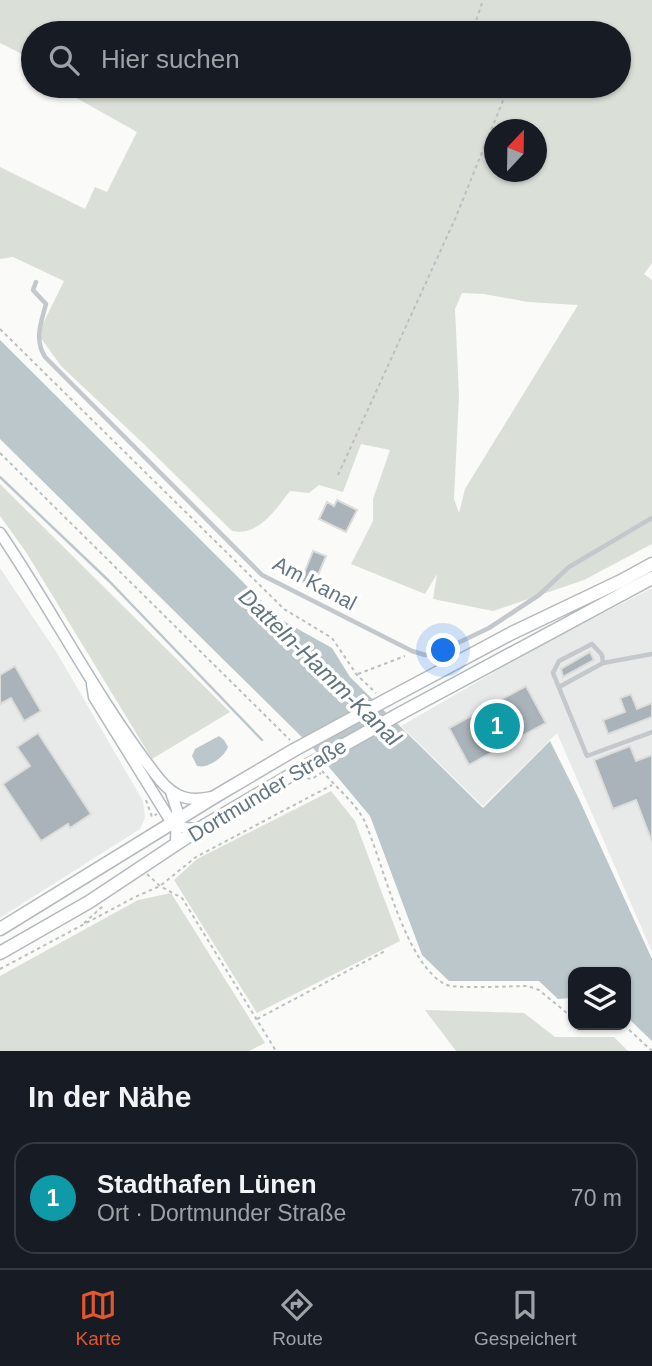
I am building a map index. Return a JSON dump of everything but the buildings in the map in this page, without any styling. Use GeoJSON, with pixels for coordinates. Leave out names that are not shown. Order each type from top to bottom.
{"type":"FeatureCollection","features":[{"type":"Feature","properties":{"kind":"main road"},"geometry":{"type":"LineString","coordinates":[[0,533],[65,635],[92,684],[101,693],[146,764],[171,792],[176,804],[176,844]]}},
{"type":"Feature","properties":{"kind":"main road","name":"Dortmunder Straße"},"geometry":{"type":"LineString","coordinates":[[0,929],[175,823],[292,745],[652,564]]}},
{"type":"Feature","properties":{"kind":"main road","name":"Dortmunder Straße"},"geometry":{"type":"LineString","coordinates":[[0,953],[89,902],[199,829],[305,771],[401,713],[652,578]]}},
{"type":"Feature","properties":{"kind":"main road"},"geometry":{"type":"LineString","coordinates":[[92,684],[94,697],[175,823],[199,829]]}},
{"type":"Feature","properties":{"kind":"main road"},"geometry":{"type":"LineString","coordinates":[[171,792],[189,800],[216,796]]}},
{"type":"Feature","properties":{"kind":"lane","name":"Am Kanal"},"geometry":{"type":"LineString","coordinates":[[36,282],[33,289],[46,304],[38,335],[40,349],[45,357],[262,575],[412,651],[425,656],[438,653],[489,628],[539,595],[569,567],[652,519]]}},
{"type":"Feature","properties":{"kind":"lane"},"geometry":{"type":"LineString","coordinates":[[603,663],[602,656],[592,644],[559,661],[553,673],[587,755],[652,732]]}},
{"type":"Feature","properties":{"kind":"lane"},"geometry":{"type":"LineString","coordinates":[[559,687],[603,663],[652,654]]}},
{"type":"Feature","properties":{"kind":"path"},"geometry":{"type":"LineString","coordinates":[[476,21],[483,0]]}},
{"type":"Feature","properties":{"kind":"path"},"geometry":{"type":"LineString","coordinates":[[338,475],[455,219],[504,98]]}},
{"type":"Feature","properties":{"kind":"path"},"geometry":{"type":"LineString","coordinates":[[0,329],[284,609],[332,638],[357,675],[385,700]]}},
{"type":"Feature","properties":{"kind":"path"},"geometry":{"type":"LineString","coordinates":[[0,453],[292,745]]}},
{"type":"Feature","properties":{"kind":"path"},"geometry":{"type":"LineString","coordinates":[[357,675],[412,651]]}},
{"type":"Feature","properties":{"kind":"path"},"geometry":{"type":"LineString","coordinates":[[305,771],[312,779],[323,772],[362,816],[407,934],[419,960],[434,975],[449,986],[528,986],[539,990],[568,1014]]}},
{"type":"Feature","properties":{"kind":"path"},"geometry":{"type":"LineString","coordinates":[[0,969],[160,886],[196,857],[333,784]]}},
{"type":"Feature","properties":{"kind":"path"},"geometry":{"type":"LineString","coordinates":[[142,866],[152,881],[182,898],[276,1051]]}},
{"type":"Feature","properties":{"kind":"path"},"geometry":{"type":"LineString","coordinates":[[256,1019],[385,951]]}},
{"type":"Feature","properties":{"kind":"path"},"geometry":{"type":"LineString","coordinates":[[629,1030],[652,1051]]}},
{"type":"Feature","properties":{"kind":"shaded area"},"geometry":{"type":"Polygon","coordinates":[[[0,0],[652,0],[652,263],[644,274],[652,280],[652,544],[584,580],[493,611],[433,599],[437,574],[425,594],[351,564],[373,521],[373,499],[390,450],[361,444],[343,492],[319,485],[309,493],[290,491],[258,526],[241,532],[232,531],[61,366],[38,334],[64,281],[13,257],[0,259],[0,167],[85,209],[95,187],[107,192],[137,132],[76,98],[631,98],[631,21],[21,21],[21,54],[0,43],[0,0]],[[462,293],[455,309],[459,395],[454,499],[459,513],[465,489],[578,305],[528,302],[462,293]]]}},
{"type":"Feature","properties":{"kind":"shaded area"},"geometry":{"type":"Polygon","coordinates":[[[0,484],[230,712],[152,759],[26,552],[0,516],[0,484]]]}},
{"type":"Feature","properties":{"kind":"shaded area"},"geometry":{"type":"Polygon","coordinates":[[[0,568],[57,653],[143,801],[145,818],[140,829],[0,918],[0,568]]]}},
{"type":"Feature","properties":{"kind":"shaded area"},"geometry":{"type":"Polygon","coordinates":[[[652,588],[652,952],[557,733],[483,806],[401,726],[536,648],[652,588]]]}},
{"type":"Feature","properties":{"kind":"shaded area"},"geometry":{"type":"Polygon","coordinates":[[[331,791],[355,821],[400,941],[257,1013],[174,880],[197,859],[331,791]]]}},
{"type":"Feature","properties":{"kind":"shaded area"},"geometry":{"type":"Polygon","coordinates":[[[171,893],[265,1043],[249,1051],[0,1051],[0,976],[138,900],[171,893]]]}},
{"type":"Feature","properties":{"kind":"shaded area"},"geometry":{"type":"Polygon","coordinates":[[[425,1010],[524,1013],[555,1037],[614,1037],[628,1051],[456,1051],[425,1010]]]}},
{"type":"Feature","properties":{"kind":"water","name":"Datteln-Hamm-Kanal"},"geometry":{"type":"Polygon","coordinates":[[[0,340],[280,619],[332,648],[350,677],[483,808],[550,741],[652,959],[652,1041],[631,1021],[631,967],[568,967],[568,998],[558,999],[539,981],[449,981],[422,955],[370,816],[314,749],[0,439],[0,340]]]}},
{"type":"Feature","properties":{"kind":"water"},"geometry":{"type":"Polygon","coordinates":[[[219,736],[228,747],[226,751],[211,764],[197,766],[192,756],[195,749],[219,736]]]}},
{"type":"Feature","properties":{"kind":"waterway"},"geometry":{"type":"LineString","coordinates":[[0,477],[109,581],[262,740]]}},
{"type":"Feature","properties":{"kind":"place","name":"Stadthafen Lünen"},"geometry":{"type":"Point","coordinates":[497,726]}}]}
